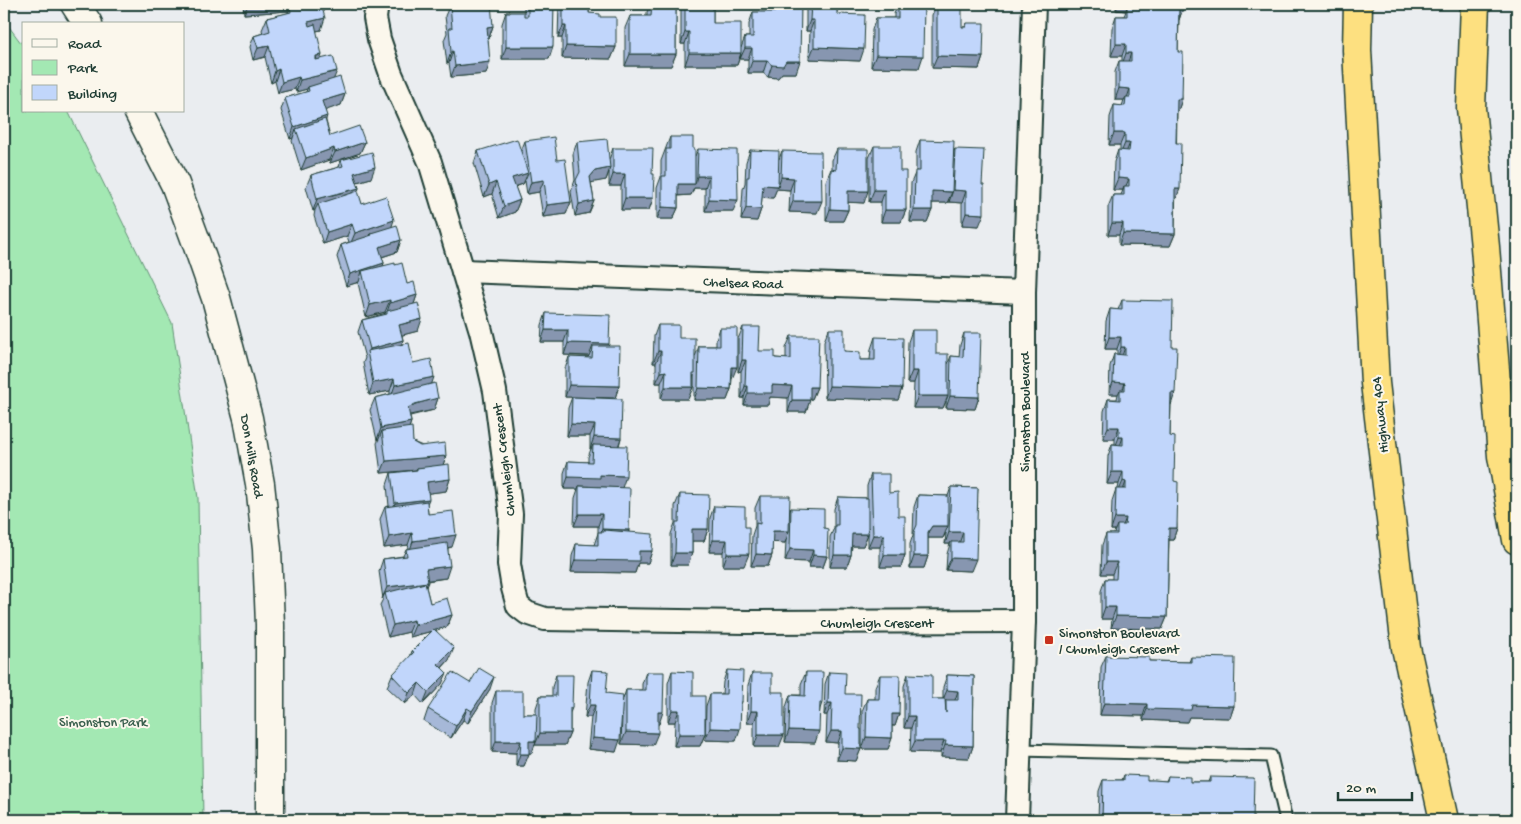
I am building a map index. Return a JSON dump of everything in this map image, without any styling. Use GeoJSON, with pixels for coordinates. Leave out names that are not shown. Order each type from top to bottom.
{"type":"FeatureCollection","features":[{"type":"Feature","properties":{"kind":"highway","name":"Highway 404"},"geometry":{"type":"LineString","coordinates":[[1358,4],[1357,50],[1375,383],[1406,648],[1444,820]]}},
{"type":"Feature","properties":{"kind":"highway"},"geometry":{"type":"LineString","coordinates":[[1475,4],[1470,108],[1485,247],[1502,456],[1517,540]]}},
{"type":"Feature","properties":{"kind":"main road"},"geometry":{"type":"LineString","coordinates":[[75,4],[87,22]]}},
{"type":"Feature","properties":{"kind":"main road","name":"Don Mills Road"},"geometry":{"type":"LineString","coordinates":[[139,112],[175,184],[196,241],[216,298],[248,418],[260,484],[267,549],[270,625],[270,820]]}},
{"type":"Feature","properties":{"kind":"street","name":"Chumleigh Crescent"},"geometry":{"type":"LineString","coordinates":[[377,4],[375,18],[382,48],[391,74],[430,162],[481,332],[495,391],[511,514],[509,564],[518,606],[527,613],[545,619],[746,622],[1024,621]]}},
{"type":"Feature","properties":{"kind":"street","name":"Simonston Boulevard"},"geometry":{"type":"LineString","coordinates":[[1016,820],[1024,621],[1024,292],[1034,4]]}},
{"type":"Feature","properties":{"kind":"street","name":"Chelsea Road"},"geometry":{"type":"LineString","coordinates":[[463,271],[1024,292]]}},
{"type":"Feature","properties":{"kind":"lane"},"geometry":{"type":"LineString","coordinates":[[1019,750],[1271,756],[1286,820]]}},
{"type":"Feature","properties":{"kind":"green space","name":"Simonston Park"},"geometry":{"type":"Polygon","coordinates":[[[4,20],[22,44],[22,112],[68,112],[172,323],[198,498],[203,820],[4,820],[4,20]]]}},
{"type":"Feature","properties":{"kind":"building"},"geometry":{"type":"Polygon","coordinates":[[[304,4],[321,4],[325,18],[308,22],[309,26],[315,24],[322,55],[316,56],[316,60],[333,56],[337,71],[300,80],[299,77],[282,82],[279,69],[275,71],[269,46],[258,48],[254,36],[270,31],[267,18],[291,12],[290,7],[304,4]]]}},
{"type":"Feature","properties":{"kind":"building"},"geometry":{"type":"Polygon","coordinates":[[[450,4],[491,4],[493,26],[487,27],[490,62],[455,66],[453,51],[451,52],[449,28],[452,28],[450,4]]]}},
{"type":"Feature","properties":{"kind":"building"},"geometry":{"type":"Polygon","coordinates":[[[528,4],[554,4],[553,47],[506,47],[506,12],[524,12],[524,16],[528,16],[528,4]]]}},
{"type":"Feature","properties":{"kind":"building"},"geometry":{"type":"Polygon","coordinates":[[[563,4],[589,4],[589,13],[600,14],[600,17],[616,17],[616,47],[566,46],[566,26],[563,26],[563,4]]]}},
{"type":"Feature","properties":{"kind":"building"},"geometry":{"type":"Polygon","coordinates":[[[652,4],[676,4],[676,54],[630,54],[630,16],[651,16],[652,4]]]}},
{"type":"Feature","properties":{"kind":"building"},"geometry":{"type":"Polygon","coordinates":[[[685,4],[713,4],[713,23],[741,23],[741,53],[689,53],[689,32],[685,32],[685,4]]]}},
{"type":"Feature","properties":{"kind":"building"},"geometry":{"type":"Polygon","coordinates":[[[775,4],[801,4],[800,61],[786,61],[783,66],[772,65],[767,61],[752,61],[752,48],[745,48],[745,37],[753,37],[753,12],[775,12],[775,4]]]}},
{"type":"Feature","properties":{"kind":"building"},"geometry":{"type":"Polygon","coordinates":[[[811,4],[837,4],[837,14],[865,15],[864,49],[814,47],[814,20],[810,20],[811,4]]]}},
{"type":"Feature","properties":{"kind":"building"},"geometry":{"type":"Polygon","coordinates":[[[898,4],[924,4],[923,56],[876,55],[876,18],[898,18],[898,4]]]}},
{"type":"Feature","properties":{"kind":"building"},"geometry":{"type":"Polygon","coordinates":[[[937,4],[962,4],[962,27],[966,27],[967,23],[984,23],[983,57],[937,56],[937,4]]]}},
{"type":"Feature","properties":{"kind":"building"},"geometry":{"type":"Polygon","coordinates":[[[1132,4],[1183,4],[1183,8],[1179,8],[1178,52],[1183,52],[1182,99],[1177,99],[1176,143],[1181,143],[1180,189],[1175,189],[1175,234],[1123,233],[1123,223],[1112,223],[1113,195],[1124,195],[1124,186],[1129,186],[1129,179],[1118,178],[1118,150],[1129,151],[1130,143],[1125,143],[1125,133],[1114,133],[1114,105],[1125,106],[1126,97],[1130,97],[1130,89],[1119,88],[1119,61],[1131,61],[1131,53],[1126,53],[1126,44],[1116,44],[1116,16],[1127,16],[1127,7],[1132,7],[1132,4]]]}},
{"type":"Feature","properties":{"kind":"building"},"geometry":{"type":"Polygon","coordinates":[[[340,77],[345,94],[322,101],[327,116],[294,127],[285,98],[309,91],[308,87],[340,77]]]}},
{"type":"Feature","properties":{"kind":"building"},"geometry":{"type":"Polygon","coordinates":[[[325,119],[330,136],[359,126],[365,142],[335,152],[334,148],[306,158],[296,129],[325,119]]]}},
{"type":"Feature","properties":{"kind":"building"},"geometry":{"type":"Polygon","coordinates":[[[554,137],[557,160],[565,159],[571,202],[547,205],[544,180],[531,182],[525,141],[554,137]]]}},
{"type":"Feature","properties":{"kind":"building"},"geometry":{"type":"Polygon","coordinates":[[[670,137],[693,137],[693,149],[695,149],[695,184],[678,184],[678,208],[662,207],[662,176],[666,176],[666,149],[670,149],[670,137]]]}},
{"type":"Feature","properties":{"kind":"building"},"geometry":{"type":"Polygon","coordinates":[[[517,139],[528,173],[512,178],[520,200],[504,206],[496,182],[489,185],[478,151],[517,139]]]}},
{"type":"Feature","properties":{"kind":"building"},"geometry":{"type":"Polygon","coordinates":[[[607,139],[610,168],[595,171],[590,177],[594,201],[579,204],[576,180],[580,172],[577,142],[607,139]]]}},
{"type":"Feature","properties":{"kind":"building"},"geometry":{"type":"Polygon","coordinates":[[[920,140],[954,141],[952,192],[932,191],[932,210],[914,210],[915,171],[920,171],[920,140]]]}},
{"type":"Feature","properties":{"kind":"building"},"geometry":{"type":"Polygon","coordinates":[[[874,146],[900,146],[900,171],[906,171],[906,210],[885,210],[885,190],[874,190],[874,146]]]}},
{"type":"Feature","properties":{"kind":"building"},"geometry":{"type":"Polygon","coordinates":[[[613,148],[653,148],[653,198],[625,198],[625,174],[613,174],[613,148]]]}},
{"type":"Feature","properties":{"kind":"building"},"geometry":{"type":"Polygon","coordinates":[[[698,149],[737,150],[738,200],[709,199],[709,176],[697,176],[698,149]]]}},
{"type":"Feature","properties":{"kind":"building"},"geometry":{"type":"Polygon","coordinates":[[[837,149],[868,149],[868,191],[848,191],[848,210],[830,209],[831,169],[836,170],[837,149]]]}},
{"type":"Feature","properties":{"kind":"building"},"geometry":{"type":"Polygon","coordinates":[[[955,149],[984,150],[982,185],[984,185],[984,214],[966,213],[966,191],[953,190],[955,149]]]}},
{"type":"Feature","properties":{"kind":"building"},"geometry":{"type":"Polygon","coordinates":[[[750,150],[779,151],[778,186],[763,185],[761,209],[746,208],[750,150]]]}},
{"type":"Feature","properties":{"kind":"building"},"geometry":{"type":"Polygon","coordinates":[[[782,151],[821,152],[822,201],[793,201],[794,178],[781,177],[782,151]]]}},
{"type":"Feature","properties":{"kind":"building"},"geometry":{"type":"Polygon","coordinates":[[[372,152],[375,167],[354,173],[359,188],[317,199],[311,175],[343,166],[341,160],[372,152]]]}},
{"type":"Feature","properties":{"kind":"building"},"geometry":{"type":"Polygon","coordinates":[[[358,191],[362,204],[386,196],[394,220],[355,233],[352,224],[327,232],[318,204],[358,191]]]}},
{"type":"Feature","properties":{"kind":"building"},"geometry":{"type":"Polygon","coordinates":[[[397,225],[401,240],[379,247],[384,263],[350,274],[341,245],[397,225]]]}},
{"type":"Feature","properties":{"kind":"building"},"geometry":{"type":"Polygon","coordinates":[[[395,263],[395,265],[402,263],[407,284],[414,282],[417,295],[390,303],[390,300],[370,305],[362,271],[395,263]]]}},
{"type":"Feature","properties":{"kind":"building"},"geometry":{"type":"Polygon","coordinates":[[[1122,300],[1173,301],[1172,347],[1177,347],[1175,393],[1171,393],[1170,436],[1175,437],[1174,481],[1178,482],[1177,528],[1169,528],[1167,617],[1116,616],[1116,607],[1105,607],[1105,579],[1116,579],[1117,562],[1106,562],[1106,534],[1117,534],[1117,525],[1125,525],[1126,518],[1115,518],[1116,489],[1126,489],[1126,482],[1123,481],[1123,472],[1112,472],[1112,444],[1123,445],[1123,437],[1119,437],[1119,427],[1108,427],[1108,399],[1120,400],[1120,390],[1125,390],[1125,383],[1113,382],[1114,354],[1125,355],[1125,347],[1121,347],[1121,337],[1109,337],[1110,309],[1122,310],[1122,300]]]}},
{"type":"Feature","properties":{"kind":"building"},"geometry":{"type":"Polygon","coordinates":[[[418,303],[422,319],[399,325],[403,340],[370,349],[362,320],[387,314],[387,311],[418,303]]]}},
{"type":"Feature","properties":{"kind":"building"},"geometry":{"type":"Polygon","coordinates":[[[546,313],[610,315],[609,344],[568,343],[568,330],[545,330],[546,313]]]}},
{"type":"Feature","properties":{"kind":"building"},"geometry":{"type":"Polygon","coordinates":[[[658,325],[679,325],[679,338],[695,338],[693,387],[665,387],[666,371],[661,372],[661,351],[658,351],[658,325]]]}},
{"type":"Feature","properties":{"kind":"building"},"geometry":{"type":"Polygon","coordinates":[[[743,327],[760,327],[759,351],[775,351],[775,358],[791,359],[791,336],[819,336],[817,387],[810,387],[810,400],[792,400],[792,386],[772,385],[772,393],[748,393],[748,386],[745,386],[746,360],[742,360],[743,327]]]}},
{"type":"Feature","properties":{"kind":"building"},"geometry":{"type":"Polygon","coordinates":[[[720,328],[737,328],[737,367],[732,367],[731,389],[698,388],[699,346],[720,346],[720,328]]]}},
{"type":"Feature","properties":{"kind":"building"},"geometry":{"type":"Polygon","coordinates":[[[829,329],[844,329],[844,351],[860,352],[860,360],[875,360],[875,337],[903,338],[902,388],[829,386],[829,329]]]}},
{"type":"Feature","properties":{"kind":"building"},"geometry":{"type":"Polygon","coordinates":[[[912,330],[936,330],[936,354],[948,354],[948,396],[918,396],[918,371],[912,371],[912,330]]]}},
{"type":"Feature","properties":{"kind":"building"},"geometry":{"type":"Polygon","coordinates":[[[964,333],[981,333],[979,397],[950,396],[951,356],[963,357],[964,333]]]}},
{"type":"Feature","properties":{"kind":"building"},"geometry":{"type":"Polygon","coordinates":[[[409,343],[413,363],[431,359],[434,377],[395,385],[394,379],[373,383],[367,351],[409,343]]]}},
{"type":"Feature","properties":{"kind":"building"},"geometry":{"type":"Polygon","coordinates":[[[593,346],[620,346],[619,386],[569,385],[569,357],[592,358],[593,346]]]}},
{"type":"Feature","properties":{"kind":"building"},"geometry":{"type":"Polygon","coordinates":[[[435,383],[438,398],[415,404],[408,408],[411,422],[381,428],[375,398],[435,383]]]}},
{"type":"Feature","properties":{"kind":"building"},"geometry":{"type":"Polygon","coordinates":[[[572,397],[622,399],[621,438],[594,437],[595,425],[571,424],[572,397]]]}},
{"type":"Feature","properties":{"kind":"building"},"geometry":{"type":"Polygon","coordinates":[[[412,427],[413,442],[420,446],[445,443],[446,456],[386,461],[382,431],[412,427]]]}},
{"type":"Feature","properties":{"kind":"building"},"geometry":{"type":"Polygon","coordinates":[[[593,445],[627,446],[626,476],[600,475],[600,478],[568,477],[568,461],[592,462],[593,445]]]}},
{"type":"Feature","properties":{"kind":"building"},"geometry":{"type":"Polygon","coordinates":[[[449,464],[450,479],[427,482],[429,499],[395,503],[391,473],[449,464]]]}},
{"type":"Feature","properties":{"kind":"building"},"geometry":{"type":"Polygon","coordinates":[[[871,474],[889,474],[889,493],[898,492],[898,516],[905,516],[905,555],[884,555],[884,535],[873,535],[871,474]]]}},
{"type":"Feature","properties":{"kind":"building"},"geometry":{"type":"Polygon","coordinates":[[[579,486],[630,488],[629,530],[602,529],[602,514],[579,514],[579,486]]]}},
{"type":"Feature","properties":{"kind":"building"},"geometry":{"type":"Polygon","coordinates":[[[951,487],[978,488],[976,559],[951,558],[951,542],[963,542],[963,532],[949,532],[951,487]]]}},
{"type":"Feature","properties":{"kind":"building"},"geometry":{"type":"Polygon","coordinates":[[[680,494],[709,495],[708,529],[692,529],[692,553],[675,553],[676,522],[679,522],[680,494]]]}},
{"type":"Feature","properties":{"kind":"building"},"geometry":{"type":"Polygon","coordinates":[[[918,495],[948,496],[948,526],[932,526],[928,532],[928,556],[914,556],[914,532],[917,525],[918,495]]]}},
{"type":"Feature","properties":{"kind":"building"},"geometry":{"type":"Polygon","coordinates":[[[760,496],[790,496],[789,531],[773,531],[772,555],[756,554],[756,523],[760,524],[760,496]]]}},
{"type":"Feature","properties":{"kind":"building"},"geometry":{"type":"Polygon","coordinates":[[[838,497],[868,498],[868,534],[852,534],[851,555],[834,555],[835,525],[838,525],[838,497]]]}},
{"type":"Feature","properties":{"kind":"building"},"geometry":{"type":"Polygon","coordinates":[[[427,501],[428,514],[453,511],[456,535],[413,541],[412,533],[389,537],[385,507],[427,501]]]}},
{"type":"Feature","properties":{"kind":"building"},"geometry":{"type":"Polygon","coordinates":[[[714,506],[745,507],[745,527],[749,527],[749,554],[727,554],[727,540],[713,540],[714,506]]]}},
{"type":"Feature","properties":{"kind":"building"},"geometry":{"type":"Polygon","coordinates":[[[791,508],[824,509],[824,528],[828,529],[827,556],[813,555],[813,550],[790,549],[791,508]]]}},
{"type":"Feature","properties":{"kind":"building"},"geometry":{"type":"Polygon","coordinates":[[[604,530],[653,534],[652,551],[639,551],[639,561],[575,560],[576,544],[598,545],[598,532],[604,532],[604,530]]]}},
{"type":"Feature","properties":{"kind":"building"},"geometry":{"type":"Polygon","coordinates":[[[447,543],[450,566],[426,569],[428,582],[387,587],[383,559],[407,556],[406,549],[447,543]]]}},
{"type":"Feature","properties":{"kind":"building"},"geometry":{"type":"Polygon","coordinates":[[[425,583],[430,603],[447,598],[452,615],[415,625],[414,620],[393,625],[385,593],[425,583]]]}},
{"type":"Feature","properties":{"kind":"building"},"geometry":{"type":"Polygon","coordinates":[[[434,629],[454,648],[438,664],[447,673],[428,692],[419,683],[409,693],[392,675],[434,629]]]}},
{"type":"Feature","properties":{"kind":"building"},"geometry":{"type":"Polygon","coordinates":[[[1106,656],[1149,657],[1149,661],[1191,662],[1191,657],[1235,658],[1234,706],[1192,705],[1191,710],[1182,710],[1147,709],[1147,704],[1104,703],[1106,656]]]}},
{"type":"Feature","properties":{"kind":"building"},"geometry":{"type":"Polygon","coordinates":[[[479,668],[494,677],[472,711],[467,708],[456,726],[428,709],[452,672],[470,683],[479,668]]]}},
{"type":"Feature","properties":{"kind":"building"},"geometry":{"type":"Polygon","coordinates":[[[592,670],[608,671],[606,693],[623,695],[620,740],[593,738],[595,705],[590,705],[592,670]]]}},
{"type":"Feature","properties":{"kind":"building"},"geometry":{"type":"Polygon","coordinates":[[[727,670],[743,671],[740,729],[710,728],[710,694],[726,694],[727,670]]]}},
{"type":"Feature","properties":{"kind":"building"},"geometry":{"type":"Polygon","coordinates":[[[672,671],[693,672],[693,696],[705,696],[705,734],[679,734],[679,710],[672,710],[672,671]]]}},
{"type":"Feature","properties":{"kind":"building"},"geometry":{"type":"Polygon","coordinates":[[[646,672],[664,672],[663,712],[658,712],[658,733],[626,732],[626,690],[646,690],[646,672]]]}},
{"type":"Feature","properties":{"kind":"building"},"geometry":{"type":"Polygon","coordinates":[[[806,672],[823,672],[819,731],[789,730],[790,695],[805,696],[806,672]]]}},
{"type":"Feature","properties":{"kind":"building"},"geometry":{"type":"Polygon","coordinates":[[[829,672],[846,673],[845,694],[861,694],[861,749],[842,748],[842,731],[831,731],[832,703],[828,703],[829,672]]]}},
{"type":"Feature","properties":{"kind":"building"},"geometry":{"type":"Polygon","coordinates":[[[752,673],[772,673],[772,692],[784,692],[784,735],[758,735],[758,711],[751,711],[752,673]]]}},
{"type":"Feature","properties":{"kind":"building"},"geometry":{"type":"Polygon","coordinates":[[[908,674],[932,675],[932,699],[945,699],[946,713],[946,700],[958,700],[958,691],[947,690],[947,675],[974,676],[973,746],[945,745],[946,741],[915,741],[915,716],[908,716],[908,674]]]}},
{"type":"Feature","properties":{"kind":"building"},"geometry":{"type":"Polygon","coordinates":[[[556,675],[573,675],[570,733],[540,733],[540,696],[556,696],[556,675]]]}},
{"type":"Feature","properties":{"kind":"building"},"geometry":{"type":"Polygon","coordinates":[[[880,675],[900,675],[899,714],[892,714],[892,738],[866,737],[867,699],[879,699],[880,675]]]}},
{"type":"Feature","properties":{"kind":"building"},"geometry":{"type":"Polygon","coordinates":[[[496,691],[523,691],[523,714],[537,714],[536,741],[529,741],[529,754],[520,754],[521,741],[496,741],[496,691]]]}},
{"type":"Feature","properties":{"kind":"building"},"geometry":{"type":"Polygon","coordinates":[[[1124,775],[1147,776],[1147,780],[1167,781],[1168,776],[1190,777],[1190,782],[1210,782],[1210,777],[1254,778],[1253,820],[1102,820],[1103,780],[1124,780],[1124,775]]]}},
{"type":"Feature","properties":{"kind":"building"},"geometry":{"type":"Polygon","coordinates":[[[533,818],[566,819],[533,820],[533,818]]]}},
{"type":"Feature","properties":{"kind":"place","name":"Simonston Boulevard / Chumleigh Crescent"},"geometry":{"type":"Point","coordinates":[1049,640]}}]}
